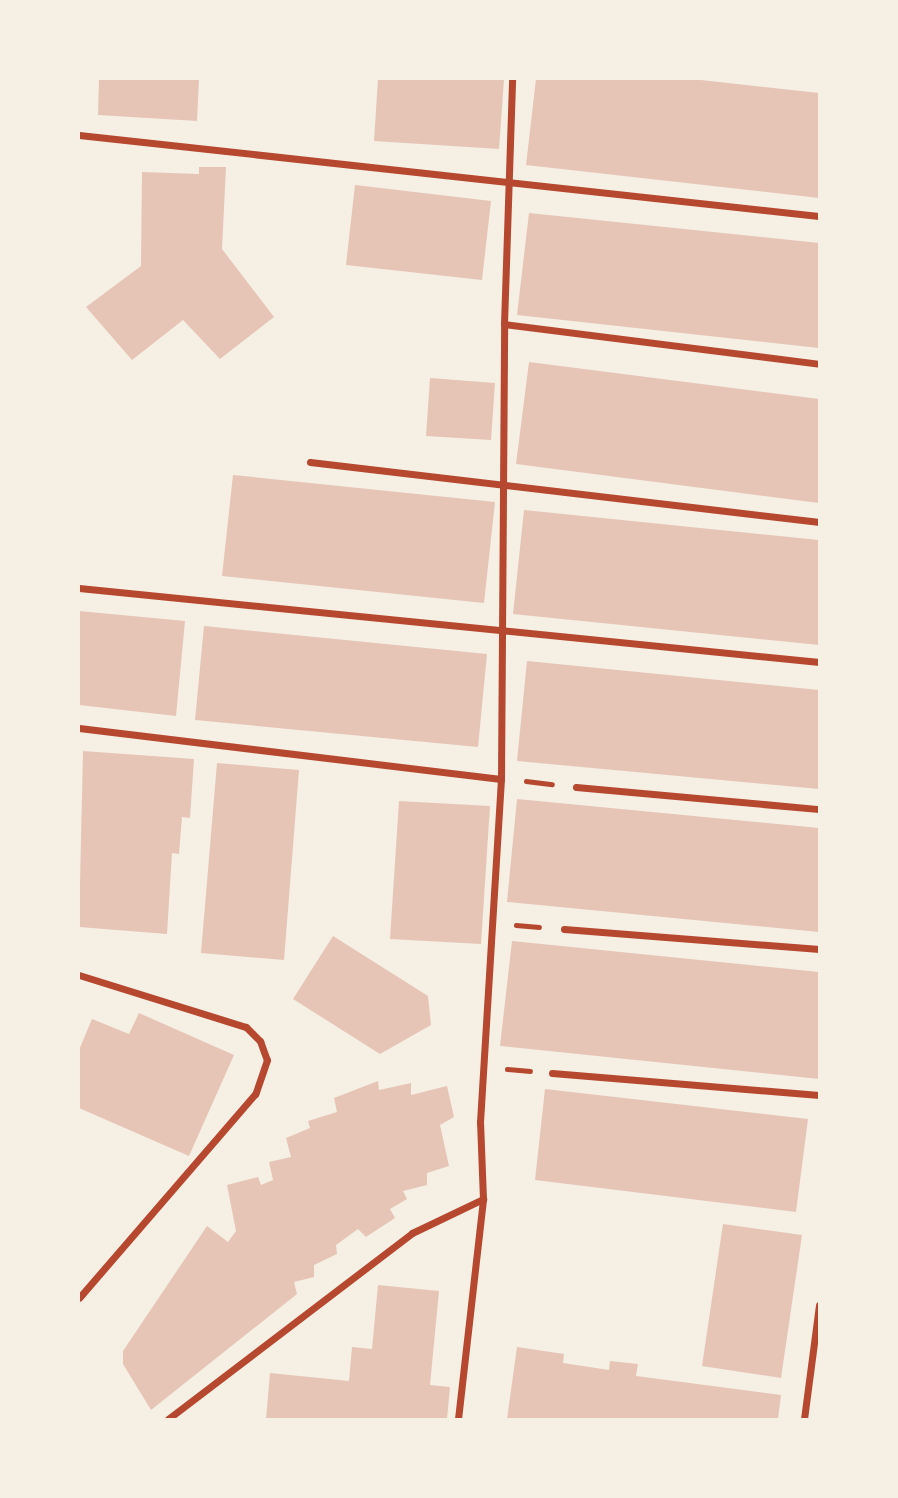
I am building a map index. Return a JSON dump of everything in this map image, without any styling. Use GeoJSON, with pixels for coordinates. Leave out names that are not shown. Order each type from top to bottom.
{"type":"FeatureCollection","features":[{"type":"Feature","properties":{"kind":"street"},"geometry":{"type":"LineString","coordinates":[[457,1419],[483,1199],[483,1067],[501,779],[504,324],[512,79]]}},
{"type":"Feature","properties":{"kind":"street"},"geometry":{"type":"LineString","coordinates":[[79,135],[510,179],[819,216]]}},
{"type":"Feature","properties":{"kind":"street"},"geometry":{"type":"LineString","coordinates":[[504,324],[819,364]]}},
{"type":"Feature","properties":{"kind":"street"},"geometry":{"type":"LineString","coordinates":[[310,461],[819,522]]}},
{"type":"Feature","properties":{"kind":"street"},"geometry":{"type":"LineString","coordinates":[[79,588],[819,662]]}},
{"type":"Feature","properties":{"kind":"street"},"geometry":{"type":"LineString","coordinates":[[79,728],[501,779]]}},
{"type":"Feature","properties":{"kind":"street"},"geometry":{"type":"LineString","coordinates":[[576,787],[819,808]]}},
{"type":"Feature","properties":{"kind":"street"},"geometry":{"type":"LineString","coordinates":[[565,929],[819,949]]}},
{"type":"Feature","properties":{"kind":"street"},"geometry":{"type":"LineString","coordinates":[[79,975],[246,1027],[260,1041],[267,1060],[256,1094],[79,1298]]}},
{"type":"Feature","properties":{"kind":"street"},"geometry":{"type":"LineString","coordinates":[[552,1073],[819,1095]]}},
{"type":"Feature","properties":{"kind":"street"},"geometry":{"type":"LineString","coordinates":[[168,1419],[412,1233],[483,1199]]}},
{"type":"Feature","properties":{"kind":"street"},"geometry":{"type":"LineString","coordinates":[[803,1419],[819,1305]]}},
{"type":"Feature","properties":{"kind":"path"},"geometry":{"type":"LineString","coordinates":[[501,779],[576,787]]}},
{"type":"Feature","properties":{"kind":"path"},"geometry":{"type":"LineString","coordinates":[[493,924],[565,929]]}},
{"type":"Feature","properties":{"kind":"path"},"geometry":{"type":"LineString","coordinates":[[483,1067],[552,1073]]}},
{"type":"Feature","properties":{"kind":"building"},"geometry":{"type":"Polygon","coordinates":[[[99,79],[199,79],[197,121],[98,115],[99,79]]]}},
{"type":"Feature","properties":{"kind":"building"},"geometry":{"type":"Polygon","coordinates":[[[378,79],[504,79],[499,149],[374,141],[378,79]]]}},
{"type":"Feature","properties":{"kind":"building"},"geometry":{"type":"Polygon","coordinates":[[[536,79],[692,79],[819,93],[819,198],[526,165],[536,79]]]}},
{"type":"Feature","properties":{"kind":"building"},"geometry":{"type":"Polygon","coordinates":[[[199,167],[226,167],[222,249],[274,317],[220,359],[183,320],[132,360],[86,307],[141,266],[142,172],[199,174],[199,167]]]}},
{"type":"Feature","properties":{"kind":"building"},"geometry":{"type":"Polygon","coordinates":[[[355,185],[491,201],[482,280],[346,265],[355,185]]]}},
{"type":"Feature","properties":{"kind":"building"},"geometry":{"type":"Polygon","coordinates":[[[529,213],[819,243],[819,348],[517,315],[529,213]]]}},
{"type":"Feature","properties":{"kind":"building"},"geometry":{"type":"Polygon","coordinates":[[[529,362],[819,399],[819,503],[516,464],[529,362]]]}},
{"type":"Feature","properties":{"kind":"building"},"geometry":{"type":"Polygon","coordinates":[[[430,378],[495,383],[491,440],[426,436],[430,378]]]}},
{"type":"Feature","properties":{"kind":"building"},"geometry":{"type":"Polygon","coordinates":[[[233,475],[495,502],[484,603],[222,576],[233,475]]]}},
{"type":"Feature","properties":{"kind":"building"},"geometry":{"type":"Polygon","coordinates":[[[524,510],[819,540],[819,645],[513,614],[524,510]]]}},
{"type":"Feature","properties":{"kind":"building"},"geometry":{"type":"Polygon","coordinates":[[[79,611],[185,621],[176,716],[79,705],[79,611]]]}},
{"type":"Feature","properties":{"kind":"building"},"geometry":{"type":"Polygon","coordinates":[[[204,626],[487,654],[478,747],[195,720],[204,626]]]}},
{"type":"Feature","properties":{"kind":"building"},"geometry":{"type":"Polygon","coordinates":[[[527,661],[819,690],[819,789],[517,761],[527,661]]]}},
{"type":"Feature","properties":{"kind":"building"},"geometry":{"type":"Polygon","coordinates":[[[83,751],[194,759],[190,818],[182,817],[179,854],[172,853],[167,934],[79,927],[83,751]]]}},
{"type":"Feature","properties":{"kind":"building"},"geometry":{"type":"Polygon","coordinates":[[[217,763],[299,770],[284,960],[201,953],[217,763]]]}},
{"type":"Feature","properties":{"kind":"building"},"geometry":{"type":"Polygon","coordinates":[[[517,799],[819,828],[819,932],[507,902],[517,799]]]}},
{"type":"Feature","properties":{"kind":"building"},"geometry":{"type":"Polygon","coordinates":[[[399,801],[490,806],[481,944],[390,939],[399,801]]]}},
{"type":"Feature","properties":{"kind":"building"},"geometry":{"type":"Polygon","coordinates":[[[333,936],[428,996],[431,1025],[380,1054],[293,999],[333,936]]]}},
{"type":"Feature","properties":{"kind":"building"},"geometry":{"type":"Polygon","coordinates":[[[512,941],[819,972],[819,1079],[500,1046],[512,941]]]}},
{"type":"Feature","properties":{"kind":"building"},"geometry":{"type":"Polygon","coordinates":[[[139,1013],[234,1055],[189,1156],[79,1108],[79,1050],[92,1019],[129,1034],[139,1013]]]}},
{"type":"Feature","properties":{"kind":"building"},"geometry":{"type":"Polygon","coordinates":[[[378,1081],[379,1090],[411,1083],[411,1095],[447,1086],[454,1117],[440,1125],[449,1166],[427,1173],[427,1185],[403,1191],[407,1199],[390,1209],[395,1218],[366,1237],[358,1229],[336,1245],[337,1254],[314,1265],[314,1277],[294,1282],[297,1294],[151,1410],[123,1364],[123,1351],[207,1226],[228,1242],[236,1231],[227,1185],[258,1177],[261,1185],[273,1180],[269,1162],[291,1157],[286,1138],[310,1128],[308,1121],[337,1112],[334,1098],[378,1081]]]}},
{"type":"Feature","properties":{"kind":"building"},"geometry":{"type":"Polygon","coordinates":[[[545,1089],[808,1119],[796,1212],[535,1180],[545,1089]]]}},
{"type":"Feature","properties":{"kind":"building"},"geometry":{"type":"Polygon","coordinates":[[[723,1224],[802,1235],[781,1378],[702,1366],[723,1224]]]}},
{"type":"Feature","properties":{"kind":"building"},"geometry":{"type":"Polygon","coordinates":[[[378,1285],[439,1291],[430,1385],[450,1387],[447,1419],[266,1419],[270,1373],[349,1381],[352,1347],[372,1349],[378,1285]]]}},
{"type":"Feature","properties":{"kind":"building"},"geometry":{"type":"Polygon","coordinates":[[[517,1347],[564,1354],[563,1363],[609,1370],[610,1361],[638,1364],[636,1376],[781,1395],[778,1419],[507,1419],[517,1347]]]}}]}
